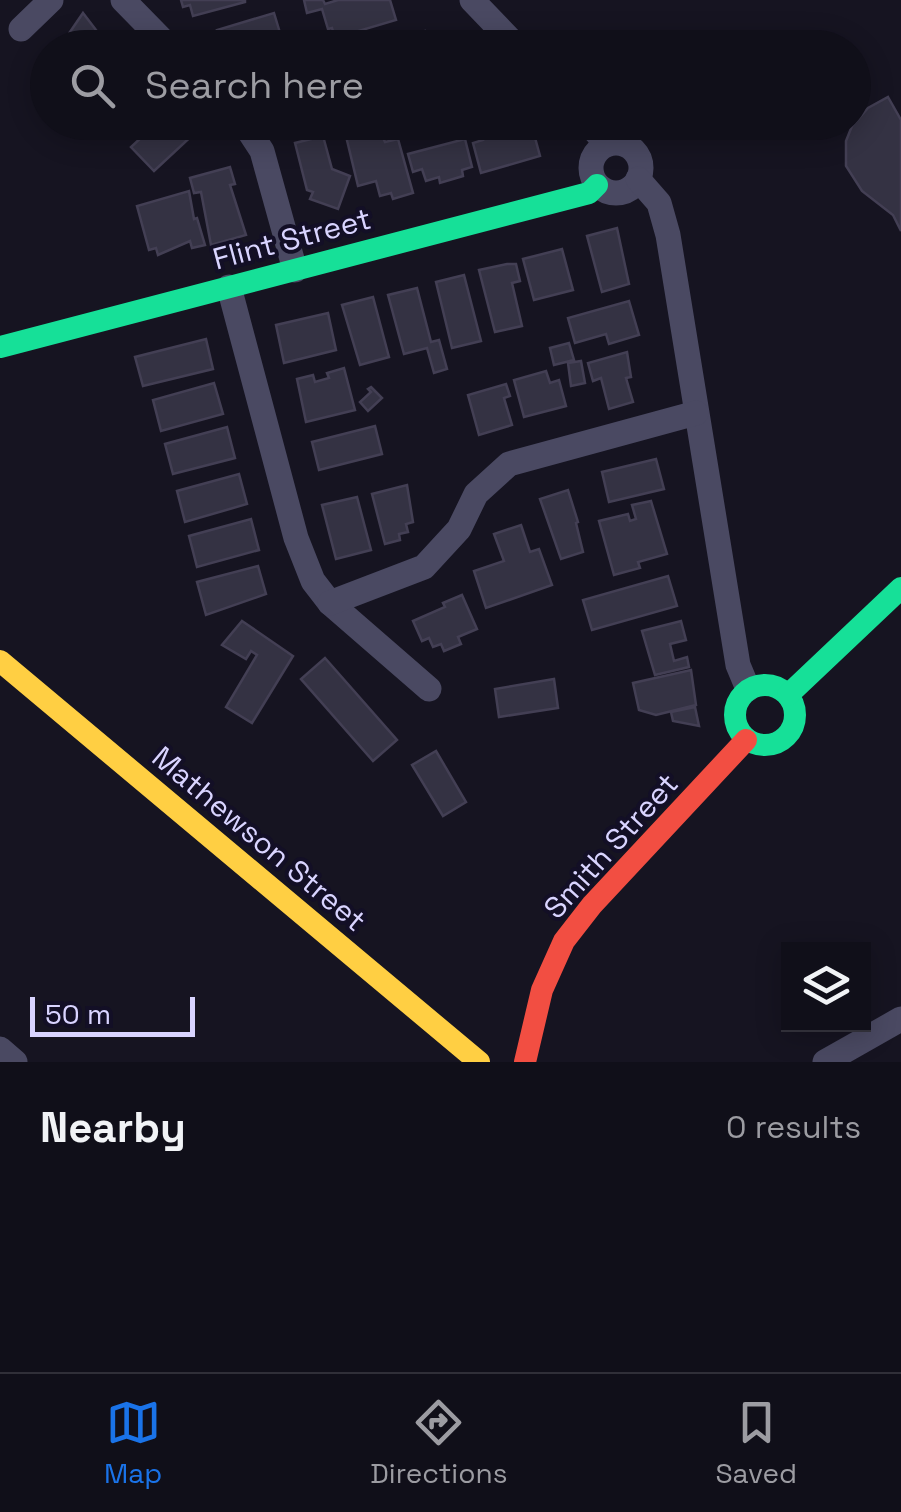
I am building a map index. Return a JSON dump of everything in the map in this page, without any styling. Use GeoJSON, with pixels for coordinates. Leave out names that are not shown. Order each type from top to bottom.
{"type":"FeatureCollection","features":[{"type":"Feature","properties":{"kind":"street"},"geometry":{"type":"LineString","coordinates":[[21,29],[51,0]]}},
{"type":"Feature","properties":{"kind":"street"},"geometry":{"type":"LineString","coordinates":[[123,0],[152,30]]}},
{"type":"Feature","properties":{"kind":"street"},"geometry":{"type":"LineString","coordinates":[[472,0],[501,30]]}},
{"type":"Feature","properties":{"kind":"street"},"geometry":{"type":"LineString","coordinates":[[255,140],[262,150],[295,270]]}},
{"type":"Feature","properties":{"kind":"street"},"geometry":{"type":"LineString","coordinates":[[604,140],[608,144]]}},
{"type":"Feature","properties":{"kind":"street"},"geometry":{"type":"LineString","coordinates":[[608,144],[624,144],[637,155],[638,179],[622,192],[608,192],[593,178],[591,162],[608,144]]}},
{"type":"Feature","properties":{"kind":"street"},"geometry":{"type":"LineString","coordinates":[[638,179],[658,203],[663,217],[738,665],[748,689]]}},
{"type":"Feature","properties":{"kind":"street","name":"Flint Street"},"geometry":{"type":"LineString","coordinates":[[0,347],[588,192],[597,185]]}},
{"type":"Feature","properties":{"kind":"street"},"geometry":{"type":"LineString","coordinates":[[229,287],[296,538],[313,581],[330,603],[429,689]]}},
{"type":"Feature","properties":{"kind":"street"},"geometry":{"type":"LineString","coordinates":[[330,603],[424,568],[459,529],[476,494],[509,464],[696,413]]}},
{"type":"Feature","properties":{"kind":"street"},"geometry":{"type":"LineString","coordinates":[[788,695],[901,588]]}},
{"type":"Feature","properties":{"kind":"street","name":"Mathewson Street"},"geometry":{"type":"LineString","coordinates":[[0,661],[479,1062]]}},
{"type":"Feature","properties":{"kind":"street"},"geometry":{"type":"LineString","coordinates":[[774,686],[788,695],[795,714],[790,732],[774,744],[755,744],[739,732],[734,714],[740,696],[748,689],[774,686]]}},
{"type":"Feature","properties":{"kind":"street","name":"Smith Street"},"geometry":{"type":"LineString","coordinates":[[524,1062],[542,990],[564,941],[592,905],[746,740]]}},
{"type":"Feature","properties":{"kind":"street"},"geometry":{"type":"LineString","coordinates":[[826,1062],[901,1019]]}},
{"type":"Feature","properties":{"kind":"street"},"geometry":{"type":"LineString","coordinates":[[0,1049],[16,1062]]}},
{"type":"Feature","properties":{"kind":"building"},"geometry":{"type":"Polygon","coordinates":[[[181,0],[245,2],[193,16],[190,5],[183,7],[181,0]]]}},
{"type":"Feature","properties":{"kind":"building"},"geometry":{"type":"Polygon","coordinates":[[[304,0],[323,0],[325,4],[338,0],[390,0],[396,20],[362,30],[333,30],[328,29],[322,9],[307,13],[304,0]]]}},
{"type":"Feature","properties":{"kind":"building"},"geometry":{"type":"Polygon","coordinates":[[[83,13],[96,30],[71,30],[83,13]]]}},
{"type":"Feature","properties":{"kind":"building"},"geometry":{"type":"Polygon","coordinates":[[[274,13],[279,30],[217,30],[274,13]]]}},
{"type":"Feature","properties":{"kind":"building"},"geometry":{"type":"Polygon","coordinates":[[[888,97],[901,120],[901,231],[893,215],[862,191],[846,166],[846,140],[871,140],[871,106],[888,97]]]}},
{"type":"Feature","properties":{"kind":"building"},"geometry":{"type":"Polygon","coordinates":[[[139,140],[187,140],[154,171],[131,147],[139,140]]]}},
{"type":"Feature","properties":{"kind":"building"},"geometry":{"type":"Polygon","coordinates":[[[324,140],[332,169],[350,176],[338,209],[310,199],[313,192],[307,190],[295,143],[324,140]]]}},
{"type":"Feature","properties":{"kind":"building"},"geometry":{"type":"Polygon","coordinates":[[[347,140],[398,140],[413,193],[393,199],[391,193],[380,196],[376,181],[358,186],[347,140]]]}},
{"type":"Feature","properties":{"kind":"building"},"geometry":{"type":"Polygon","coordinates":[[[465,140],[472,167],[462,170],[463,176],[440,183],[439,177],[426,181],[422,169],[413,172],[408,154],[465,140]]]}},
{"type":"Feature","properties":{"kind":"building"},"geometry":{"type":"Polygon","coordinates":[[[536,140],[540,156],[481,173],[473,143],[536,140]]]}},
{"type":"Feature","properties":{"kind":"building"},"geometry":{"type":"Polygon","coordinates":[[[230,167],[235,184],[230,185],[246,235],[211,245],[201,192],[194,193],[190,178],[230,167]]]}},
{"type":"Feature","properties":{"kind":"building"},"geometry":{"type":"Polygon","coordinates":[[[189,191],[194,219],[197,218],[205,245],[192,248],[190,241],[158,255],[156,248],[149,250],[137,206],[189,191]]]}},
{"type":"Feature","properties":{"kind":"building"},"geometry":{"type":"Polygon","coordinates":[[[617,228],[629,284],[602,292],[587,236],[617,228]]]}},
{"type":"Feature","properties":{"kind":"building"},"geometry":{"type":"Polygon","coordinates":[[[562,249],[573,290],[534,300],[523,259],[562,249]]]}},
{"type":"Feature","properties":{"kind":"building"},"geometry":{"type":"Polygon","coordinates":[[[516,264],[520,281],[512,283],[522,326],[495,332],[479,270],[516,264]]]}},
{"type":"Feature","properties":{"kind":"building"},"geometry":{"type":"Polygon","coordinates":[[[464,275],[481,341],[452,348],[436,282],[464,275]]]}},
{"type":"Feature","properties":{"kind":"building"},"geometry":{"type":"Polygon","coordinates":[[[417,288],[431,342],[439,340],[447,369],[434,373],[427,348],[404,354],[388,295],[417,288]]]}},
{"type":"Feature","properties":{"kind":"building"},"geometry":{"type":"Polygon","coordinates":[[[373,297],[389,357],[360,365],[342,305],[373,297]]]}},
{"type":"Feature","properties":{"kind":"building"},"geometry":{"type":"Polygon","coordinates":[[[629,301],[639,335],[609,344],[606,334],[575,343],[568,318],[629,301]]]}},
{"type":"Feature","properties":{"kind":"building"},"geometry":{"type":"Polygon","coordinates":[[[328,313],[336,350],[284,363],[276,325],[328,313]]]}},
{"type":"Feature","properties":{"kind":"building"},"geometry":{"type":"Polygon","coordinates":[[[206,339],[213,369],[143,386],[135,357],[206,339]]]}},
{"type":"Feature","properties":{"kind":"building"},"geometry":{"type":"Polygon","coordinates":[[[569,343],[574,360],[554,365],[550,348],[569,343]]]}},
{"type":"Feature","properties":{"kind":"building"},"geometry":{"type":"Polygon","coordinates":[[[627,352],[631,377],[626,378],[633,402],[609,409],[601,378],[593,381],[588,363],[627,352]]]}},
{"type":"Feature","properties":{"kind":"building"},"geometry":{"type":"Polygon","coordinates":[[[581,361],[585,383],[571,386],[568,363],[581,361]]]}},
{"type":"Feature","properties":{"kind":"building"},"geometry":{"type":"Polygon","coordinates":[[[344,368],[355,410],[306,422],[297,379],[313,375],[315,382],[344,368]]]}},
{"type":"Feature","properties":{"kind":"building"},"geometry":{"type":"Polygon","coordinates":[[[546,371],[550,383],[559,380],[566,406],[524,417],[514,380],[546,371]]]}},
{"type":"Feature","properties":{"kind":"building"},"geometry":{"type":"Polygon","coordinates":[[[214,383],[223,414],[161,431],[153,400],[214,383]]]}},
{"type":"Feature","properties":{"kind":"building"},"geometry":{"type":"Polygon","coordinates":[[[506,384],[510,396],[504,398],[512,425],[479,435],[468,395],[506,384]]]}},
{"type":"Feature","properties":{"kind":"building"},"geometry":{"type":"Polygon","coordinates":[[[371,387],[382,398],[368,411],[360,402],[371,387]]]}},
{"type":"Feature","properties":{"kind":"building"},"geometry":{"type":"Polygon","coordinates":[[[375,426],[382,454],[319,470],[312,442],[375,426]]]}},
{"type":"Feature","properties":{"kind":"building"},"geometry":{"type":"Polygon","coordinates":[[[227,427],[235,458],[173,474],[165,444],[227,427]]]}},
{"type":"Feature","properties":{"kind":"building"},"geometry":{"type":"Polygon","coordinates":[[[656,459],[664,489],[609,502],[602,472],[656,459]]]}},
{"type":"Feature","properties":{"kind":"building"},"geometry":{"type":"Polygon","coordinates":[[[239,474],[247,504],[185,522],[177,491],[239,474]]]}},
{"type":"Feature","properties":{"kind":"building"},"geometry":{"type":"Polygon","coordinates":[[[407,485],[413,522],[406,524],[408,532],[399,534],[400,540],[385,544],[372,494],[407,485]]]}},
{"type":"Feature","properties":{"kind":"building"},"geometry":{"type":"Polygon","coordinates":[[[568,490],[583,552],[561,559],[540,499],[568,490]]]}},
{"type":"Feature","properties":{"kind":"building"},"geometry":{"type":"Polygon","coordinates":[[[357,497],[371,550],[336,559],[322,505],[357,497]]]}},
{"type":"Feature","properties":{"kind":"building"},"geometry":{"type":"Polygon","coordinates":[[[651,501],[667,554],[638,562],[640,568],[614,575],[599,521],[628,514],[630,521],[636,519],[632,505],[651,501]]]}},
{"type":"Feature","properties":{"kind":"building"},"geometry":{"type":"Polygon","coordinates":[[[251,519],[259,550],[197,567],[189,536],[251,519]]]}},
{"type":"Feature","properties":{"kind":"building"},"geometry":{"type":"Polygon","coordinates":[[[521,525],[530,552],[539,549],[552,585],[486,608],[474,571],[504,561],[494,534],[521,525]]]}},
{"type":"Feature","properties":{"kind":"building"},"geometry":{"type":"Polygon","coordinates":[[[258,566],[266,594],[206,615],[197,582],[258,566]]]}},
{"type":"Feature","properties":{"kind":"building"},"geometry":{"type":"Polygon","coordinates":[[[668,576],[677,606],[592,630],[583,600],[668,576]]]}},
{"type":"Feature","properties":{"kind":"building"},"geometry":{"type":"Polygon","coordinates":[[[462,595],[477,629],[458,637],[461,644],[444,651],[441,644],[433,647],[429,638],[422,641],[413,621],[462,595]]]}},
{"type":"Feature","properties":{"kind":"building"},"geometry":{"type":"Polygon","coordinates":[[[242,621],[293,656],[252,723],[226,707],[257,655],[251,651],[246,659],[222,645],[242,621]]]}},
{"type":"Feature","properties":{"kind":"building"},"geometry":{"type":"Polygon","coordinates":[[[681,621],[686,640],[670,644],[674,661],[687,657],[689,667],[655,675],[642,631],[681,621]]]}},
{"type":"Feature","properties":{"kind":"building"},"geometry":{"type":"Polygon","coordinates":[[[325,658],[397,740],[373,761],[301,679],[325,658]]]}},
{"type":"Feature","properties":{"kind":"building"},"geometry":{"type":"Polygon","coordinates":[[[691,670],[696,705],[656,715],[639,710],[633,683],[691,670]]]}},
{"type":"Feature","properties":{"kind":"building"},"geometry":{"type":"Polygon","coordinates":[[[554,679],[558,708],[499,717],[495,689],[554,679]]]}},
{"type":"Feature","properties":{"kind":"building"},"geometry":{"type":"Polygon","coordinates":[[[695,707],[699,726],[673,721],[671,712],[695,707]]]}},
{"type":"Feature","properties":{"kind":"building"},"geometry":{"type":"Polygon","coordinates":[[[436,751],[466,802],[443,816],[412,765],[436,751]]]}},
{"type":"Feature","properties":{"kind":"traffic: fast"},"geometry":{"type":"LineString","coordinates":[[0,347],[589,193],[597,185]]}},
{"type":"Feature","properties":{"kind":"traffic: fast"},"geometry":{"type":"LineString","coordinates":[[788,695],[901,588]]}},
{"type":"Feature","properties":{"kind":"traffic: fast"},"geometry":{"type":"LineString","coordinates":[[765,685],[786,694],[795,715],[786,736],[765,745],[744,736],[735,715],[744,694],[765,685]]}},
{"type":"Feature","properties":{"kind":"traffic: slow"},"geometry":{"type":"LineString","coordinates":[[0,661],[479,1062]]}},
{"type":"Feature","properties":{"kind":"traffic: jam"},"geometry":{"type":"LineString","coordinates":[[525,1062],[542,990],[564,941],[592,905],[746,740]]}}]}
